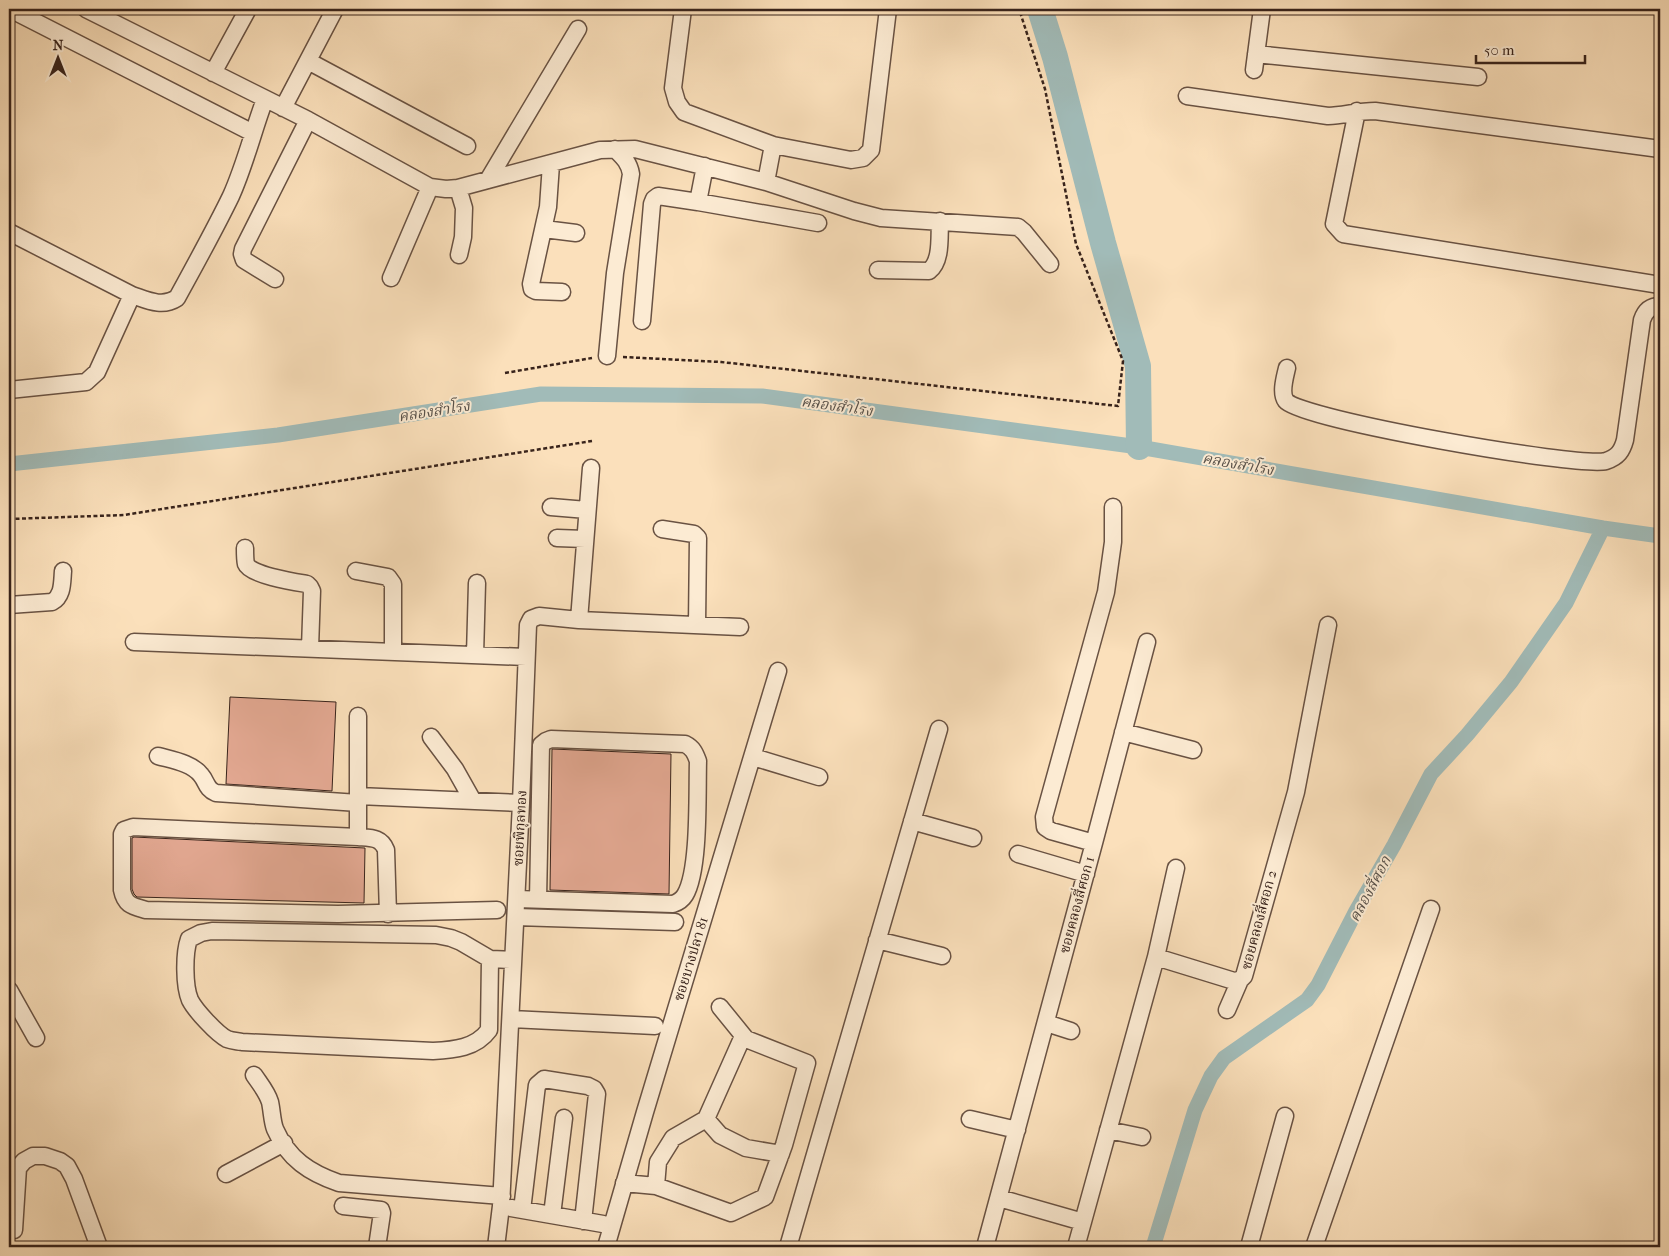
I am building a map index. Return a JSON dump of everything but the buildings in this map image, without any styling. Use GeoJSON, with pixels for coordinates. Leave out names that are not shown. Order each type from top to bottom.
{"type":"FeatureCollection","features":[{"type":"Feature","properties":{"kind":"street"},"geometry":{"type":"LineString","coordinates":[[10,9],[253,133]]}},
{"type":"Feature","properties":{"kind":"street"},"geometry":{"type":"LineString","coordinates":[[86,9],[308,120],[430,187],[458,188],[600,150],[635,149],[766,182],[881,218],[1018,227],[1050,264]]}},
{"type":"Feature","properties":{"kind":"street"},"geometry":{"type":"LineString","coordinates":[[213,73],[248,9]]}},
{"type":"Feature","properties":{"kind":"street"},"geometry":{"type":"LineString","coordinates":[[283,108],[335,9]]}},
{"type":"Feature","properties":{"kind":"street"},"geometry":{"type":"LineString","coordinates":[[683,9],[674,88],[677,102],[684,112],[773,145],[851,160],[863,158],[871,150],[888,9]]}},
{"type":"Feature","properties":{"kind":"street"},"geometry":{"type":"LineString","coordinates":[[1254,70],[1262,9]]}},
{"type":"Feature","properties":{"kind":"street"},"geometry":{"type":"LineString","coordinates":[[488,180],[578,29]]}},
{"type":"Feature","properties":{"kind":"street"},"geometry":{"type":"LineString","coordinates":[[1256,54],[1478,77]]}},
{"type":"Feature","properties":{"kind":"street"},"geometry":{"type":"LineString","coordinates":[[308,61],[467,146]]}},
{"type":"Feature","properties":{"kind":"street"},"geometry":{"type":"LineString","coordinates":[[1187,96],[1328,116],[1357,111],[1385,112],[1660,149]]}},
{"type":"Feature","properties":{"kind":"street"},"geometry":{"type":"LineString","coordinates":[[9,232],[132,295],[152,302],[163,304],[170,302],[177,298],[230,197],[247,155],[265,99]]}},
{"type":"Feature","properties":{"kind":"street"},"geometry":{"type":"LineString","coordinates":[[1357,111],[1334,224],[1343,234],[1660,285]]}},
{"type":"Feature","properties":{"kind":"street"},"geometry":{"type":"LineString","coordinates":[[275,279],[244,260],[243,249],[308,120]]}},
{"type":"Feature","properties":{"kind":"street"},"geometry":{"type":"LineString","coordinates":[[766,182],[773,145]]}},
{"type":"Feature","properties":{"kind":"street"},"geometry":{"type":"LineString","coordinates":[[607,356],[615,273],[631,174],[630,166],[626,159],[614,149]]}},
{"type":"Feature","properties":{"kind":"street"},"geometry":{"type":"LineString","coordinates":[[551,164],[551,189],[531,284],[532,289],[536,291],[562,292]]}},
{"type":"Feature","properties":{"kind":"street"},"geometry":{"type":"LineString","coordinates":[[698,202],[704,166]]}},
{"type":"Feature","properties":{"kind":"street"},"geometry":{"type":"LineString","coordinates":[[390,278],[430,187]]}},
{"type":"Feature","properties":{"kind":"street"},"geometry":{"type":"LineString","coordinates":[[458,188],[464,208],[463,237],[459,256]]}},
{"type":"Feature","properties":{"kind":"street"},"geometry":{"type":"LineString","coordinates":[[642,321],[654,198],[658,196],[698,202],[818,223]]}},
{"type":"Feature","properties":{"kind":"street"},"geometry":{"type":"LineString","coordinates":[[878,270],[929,271],[937,259],[940,221]]}},
{"type":"Feature","properties":{"kind":"street"},"geometry":{"type":"LineString","coordinates":[[544,229],[576,233]]}},
{"type":"Feature","properties":{"kind":"street"},"geometry":{"type":"LineString","coordinates":[[9,390],[86,382],[92,378],[98,372],[132,295]]}},
{"type":"Feature","properties":{"kind":"street"},"geometry":{"type":"LineString","coordinates":[[1287,368],[1284,396],[1287,402],[1296,408],[1464,446],[1581,461],[1605,461],[1617,456],[1621,452],[1625,440],[1642,320],[1645,311],[1654,306],[1660,306]]}},
{"type":"Feature","properties":{"kind":"street"},"geometry":{"type":"LineString","coordinates":[[579,620],[591,468]]}},
{"type":"Feature","properties":{"kind":"street"},"geometry":{"type":"LineString","coordinates":[[551,507],[587,510]]}},
{"type":"Feature","properties":{"kind":"street","name":"ซอยคลองสี่ศอก 1"},"geometry":{"type":"LineString","coordinates":[[985,1247],[1094,843],[1051,831],[1045,826],[1044,817],[1106,592],[1113,542],[1113,507]]}},
{"type":"Feature","properties":{"kind":"street"},"geometry":{"type":"LineString","coordinates":[[662,529],[694,534],[698,538],[696,625]]}},
{"type":"Feature","properties":{"kind":"street"},"geometry":{"type":"LineString","coordinates":[[557,538],[585,539]]}},
{"type":"Feature","properties":{"kind":"street"},"geometry":{"type":"LineString","coordinates":[[245,548],[246,565],[249,568],[276,578],[307,584],[310,587],[312,591],[310,648]]}},
{"type":"Feature","properties":{"kind":"street"},"geometry":{"type":"LineString","coordinates":[[9,605],[52,602],[57,599],[61,594],[63,571]]}},
{"type":"Feature","properties":{"kind":"street"},"geometry":{"type":"LineString","coordinates":[[356,571],[388,577],[393,584],[393,652]]}},
{"type":"Feature","properties":{"kind":"street"},"geometry":{"type":"LineString","coordinates":[[475,655],[477,583]]}},
{"type":"Feature","properties":{"kind":"street","name":"ซอยพิกุลทอง"},"geometry":{"type":"LineString","coordinates":[[496,1247],[502,1201],[514,960],[511,909],[521,803],[528,625],[531,619],[539,616],[579,620],[740,627]]}},
{"type":"Feature","properties":{"kind":"street","name":"ซอยคลองสี่ศอก 2"},"geometry":{"type":"LineString","coordinates":[[1156,957],[1234,981],[1240,980],[1244,976],[1296,792],[1328,625]]}},
{"type":"Feature","properties":{"kind":"street"},"geometry":{"type":"LineString","coordinates":[[134,642],[526,657]]}},
{"type":"Feature","properties":{"kind":"street"},"geometry":{"type":"LineString","coordinates":[[1094,843],[1147,642]]}},
{"type":"Feature","properties":{"kind":"street","name":"ซอยบางปลา 81"},"geometry":{"type":"LineString","coordinates":[[606,1247],[647,1102],[778,671]]}},
{"type":"Feature","properties":{"kind":"street"},"geometry":{"type":"LineString","coordinates":[[358,716],[358,837]]}},
{"type":"Feature","properties":{"kind":"street"},"geometry":{"type":"LineString","coordinates":[[788,1247],[939,728]]}},
{"type":"Feature","properties":{"kind":"street"},"geometry":{"type":"LineString","coordinates":[[1123,732],[1193,750]]}},
{"type":"Feature","properties":{"kind":"street"},"geometry":{"type":"LineString","coordinates":[[431,737],[455,769],[473,801]]}},
{"type":"Feature","properties":{"kind":"street"},"geometry":{"type":"LineString","coordinates":[[511,909],[538,900],[673,904],[680,901],[686,894],[692,877],[695,857],[698,761],[695,751],[685,744],[551,739],[541,745],[538,900]]}},
{"type":"Feature","properties":{"kind":"street"},"geometry":{"type":"LineString","coordinates":[[158,756],[184,763],[201,774],[210,790],[229,795],[521,803]]}},
{"type":"Feature","properties":{"kind":"street"},"geometry":{"type":"LineString","coordinates":[[753,757],[819,777]]}},
{"type":"Feature","properties":{"kind":"street"},"geometry":{"type":"LineString","coordinates":[[912,820],[973,838]]}},
{"type":"Feature","properties":{"kind":"street"},"geometry":{"type":"LineString","coordinates":[[388,914],[386,850],[383,842],[378,839],[128,828],[122,834],[122,890],[124,898],[127,903],[146,910],[388,914],[511,909],[675,922]]}},
{"type":"Feature","properties":{"kind":"street"},"geometry":{"type":"LineString","coordinates":[[1018,854],[1086,874]]}},
{"type":"Feature","properties":{"kind":"street"},"geometry":{"type":"LineString","coordinates":[[1076,1247],[1156,957],[1176,868]]}},
{"type":"Feature","properties":{"kind":"street"},"geometry":{"type":"LineString","coordinates":[[1314,1247],[1431,909]]}},
{"type":"Feature","properties":{"kind":"street"},"geometry":{"type":"LineString","coordinates":[[490,959],[490,1030],[483,1039],[472,1045],[433,1052],[242,1042],[228,1039],[221,1035],[194,1007],[186,989],[186,948],[189,939],[201,933],[212,931],[436,935],[461,942],[490,959],[514,960]]}},
{"type":"Feature","properties":{"kind":"street"},"geometry":{"type":"LineString","coordinates":[[877,940],[942,956]]}},
{"type":"Feature","properties":{"kind":"street"},"geometry":{"type":"LineString","coordinates":[[1227,1010],[1240,980]]}},
{"type":"Feature","properties":{"kind":"street"},"geometry":{"type":"LineString","coordinates":[[9,990],[36,1038]]}},
{"type":"Feature","properties":{"kind":"street"},"geometry":{"type":"LineString","coordinates":[[624,1183],[656,1186],[731,1213],[765,1197],[781,1154],[807,1063],[746,1039],[720,1008]]}},
{"type":"Feature","properties":{"kind":"street"},"geometry":{"type":"LineString","coordinates":[[511,1019],[655,1026]]}},
{"type":"Feature","properties":{"kind":"street"},"geometry":{"type":"LineString","coordinates":[[1046,1023],[1071,1031]]}},
{"type":"Feature","properties":{"kind":"street"},"geometry":{"type":"LineString","coordinates":[[656,1186],[658,1162],[673,1138],[706,1119],[743,1036]]}},
{"type":"Feature","properties":{"kind":"street"},"geometry":{"type":"LineString","coordinates":[[254,1075],[270,1101],[275,1129],[284,1143],[301,1165],[319,1176],[339,1183],[502,1201],[522,1210],[603,1224]]}},
{"type":"Feature","properties":{"kind":"street"},"geometry":{"type":"LineString","coordinates":[[522,1210],[537,1085],[544,1079],[588,1086],[594,1089],[597,1094],[582,1221]]}},
{"type":"Feature","properties":{"kind":"street"},"geometry":{"type":"LineString","coordinates":[[1249,1247],[1284,1116]]}},
{"type":"Feature","properties":{"kind":"street"},"geometry":{"type":"LineString","coordinates":[[552,1215],[564,1118]]}},
{"type":"Feature","properties":{"kind":"street"},"geometry":{"type":"LineString","coordinates":[[706,1119],[720,1135],[746,1148],[781,1154]]}},
{"type":"Feature","properties":{"kind":"street"},"geometry":{"type":"LineString","coordinates":[[970,1119],[1017,1130]]}},
{"type":"Feature","properties":{"kind":"street"},"geometry":{"type":"LineString","coordinates":[[1108,1130],[1142,1137]]}},
{"type":"Feature","properties":{"kind":"street"},"geometry":{"type":"LineString","coordinates":[[226,1174],[284,1143]]}},
{"type":"Feature","properties":{"kind":"street"},"geometry":{"type":"LineString","coordinates":[[14,1230],[18,1168],[24,1161],[33,1156],[45,1156],[60,1161],[67,1166],[74,1179],[99,1247]]}},
{"type":"Feature","properties":{"kind":"street"},"geometry":{"type":"LineString","coordinates":[[998,1198],[1083,1222]]}},
{"type":"Feature","properties":{"kind":"street"},"geometry":{"type":"LineString","coordinates":[[343,1206],[381,1210],[378,1247]]}},
{"type":"Feature","properties":{"kind":"path"},"geometry":{"type":"LineString","coordinates":[[505,373],[607,356],[721,362],[1118,406],[1123,361],[1076,244],[1045,89],[1019,9]]}},
{"type":"Feature","properties":{"kind":"path"},"geometry":{"type":"LineString","coordinates":[[9,519],[124,515],[592,441]]}},
{"type":"Feature","properties":{"kind":"waterway"},"geometry":{"type":"LineString","coordinates":[[1040,9],[1055,57],[1103,243],[1138,366],[1139,447]]}},
{"type":"Feature","properties":{"kind":"waterway","name":"คลองสำโรง"},"geometry":{"type":"LineString","coordinates":[[9,464],[278,435],[541,394],[762,396],[1139,447],[1603,528],[1660,536]]}},
{"type":"Feature","properties":{"kind":"waterway","name":"คลองสี่ศอก"},"geometry":{"type":"LineString","coordinates":[[1153,1247],[1195,1110],[1211,1076],[1224,1058],[1307,1000],[1318,985],[1431,774],[1467,735],[1511,682],[1566,603],[1603,528]]}}]}
